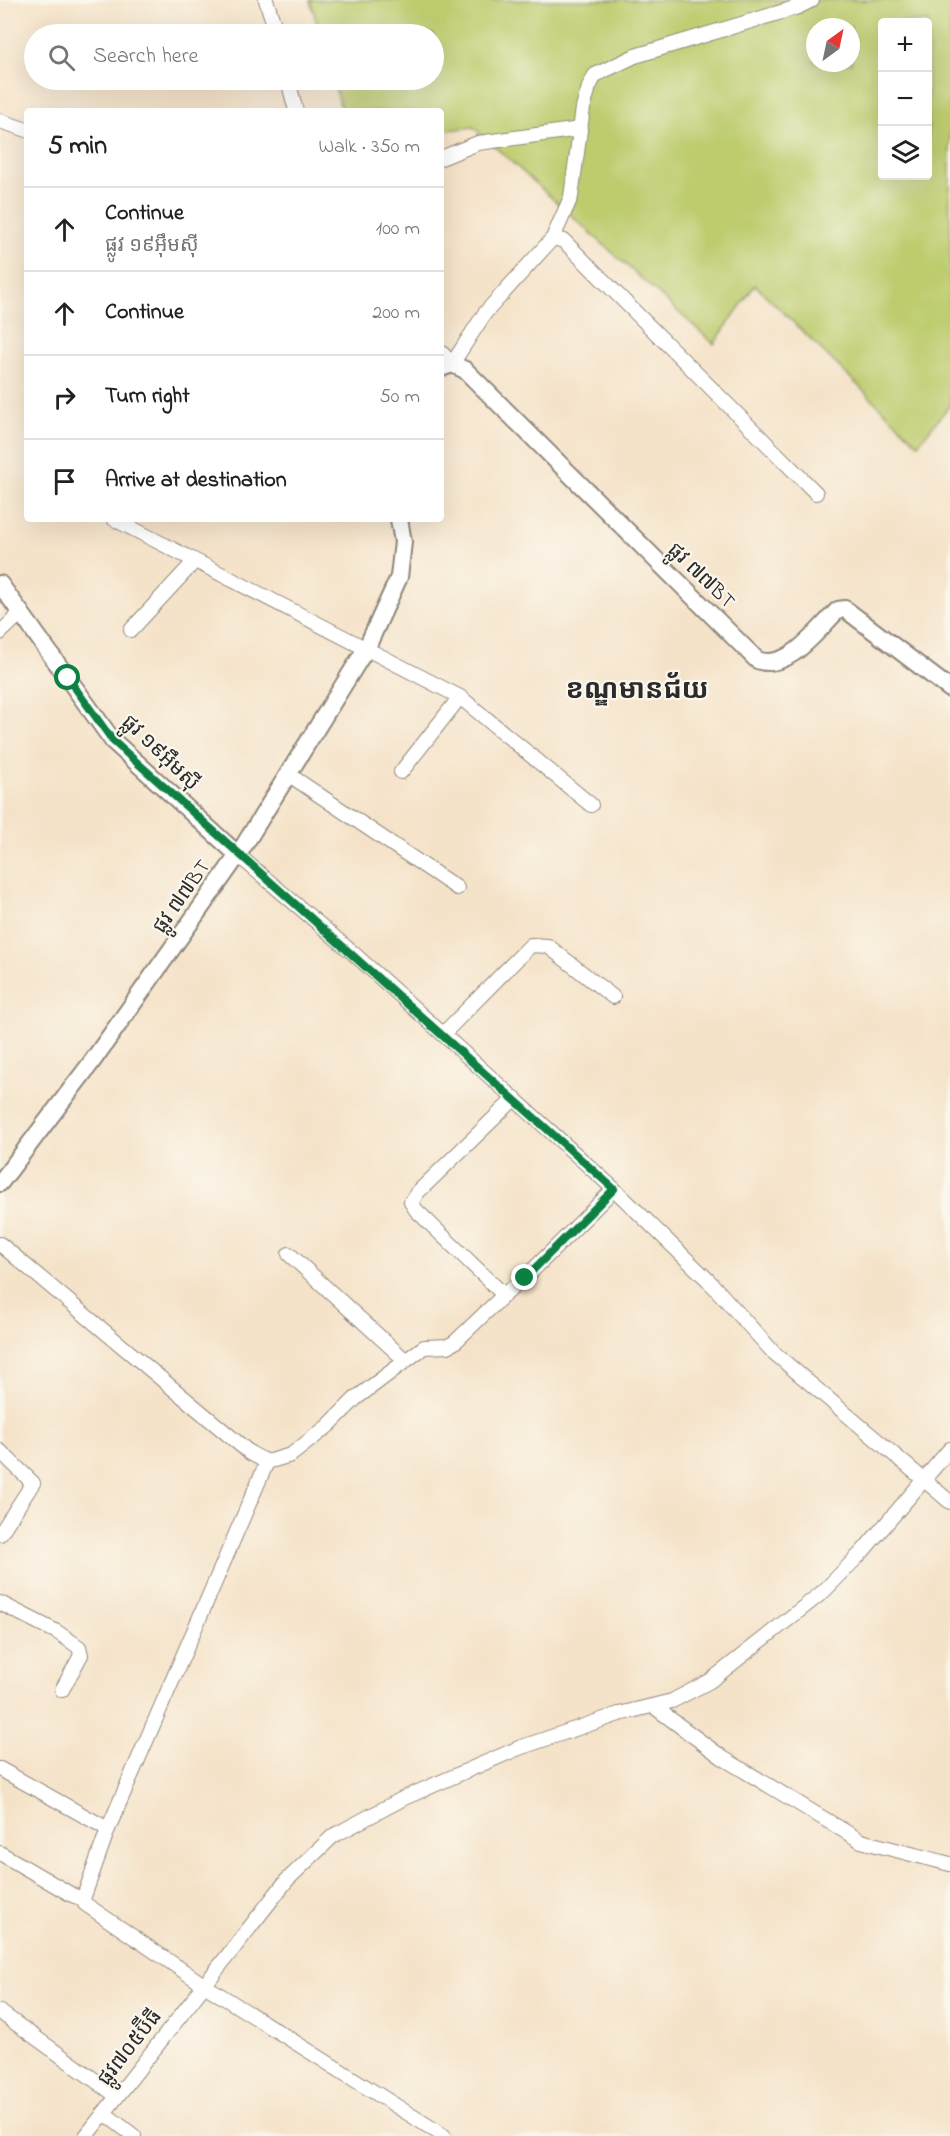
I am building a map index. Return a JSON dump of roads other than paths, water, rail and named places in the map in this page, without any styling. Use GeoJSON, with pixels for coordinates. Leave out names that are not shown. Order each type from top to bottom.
{"type":"FeatureCollection","features":[{"type":"Feature","properties":{"kind":"street"},"geometry":{"type":"LineString","coordinates":[[266,0],[274,24]]}},
{"type":"Feature","properties":{"kind":"street"},"geometry":{"type":"LineString","coordinates":[[445,361],[484,313],[553,238],[571,197],[580,129],[589,87],[596,75],[635,56],[798,7],[812,0]]}},
{"type":"Feature","properties":{"kind":"street"},"geometry":{"type":"LineString","coordinates":[[290,90],[294,108]]}},
{"type":"Feature","properties":{"kind":"street"},"geometry":{"type":"LineString","coordinates":[[0,121],[24,129]]}},
{"type":"Feature","properties":{"kind":"street"},"geometry":{"type":"LineString","coordinates":[[444,157],[478,143],[580,129]]}},
{"type":"Feature","properties":{"kind":"street"},"geometry":{"type":"LineString","coordinates":[[553,238],[564,241],[816,493]]}},
{"type":"Feature","properties":{"kind":"street","name":"ផ្លូវ ៧៧BT"},"geometry":{"type":"LineString","coordinates":[[445,361],[465,370],[757,660],[771,664],[790,656],[838,610],[845,609],[950,689]]}},
{"type":"Feature","properties":{"kind":"street"},"geometry":{"type":"LineString","coordinates":[[120,522],[194,562],[367,647],[460,697],[591,805]]}},
{"type":"Feature","properties":{"kind":"street","name":"ផ្លូវ ៧៧BT"},"geometry":{"type":"LineString","coordinates":[[0,1183],[91,1063],[238,855],[367,647],[399,576],[403,542],[400,522]]}},
{"type":"Feature","properties":{"kind":"street"},"geometry":{"type":"LineString","coordinates":[[131,630],[194,562]]}},
{"type":"Feature","properties":{"kind":"street","name":"ផ្លូវ ១៩អ៊ឹមស៊ី"},"geometry":{"type":"LineString","coordinates":[[0,584],[113,741],[238,855]]}},
{"type":"Feature","properties":{"kind":"street"},"geometry":{"type":"LineString","coordinates":[[0,633],[22,612]]}},
{"type":"Feature","properties":{"kind":"street"},"geometry":{"type":"LineString","coordinates":[[401,772],[460,697]]}},
{"type":"Feature","properties":{"kind":"street"},"geometry":{"type":"LineString","coordinates":[[288,774],[457,888]]}},
{"type":"Feature","properties":{"kind":"street"},"geometry":{"type":"LineString","coordinates":[[238,855],[443,1034],[614,1189],[708,1280],[773,1352],[950,1502]]}},
{"type":"Feature","properties":{"kind":"street"},"geometry":{"type":"LineString","coordinates":[[443,1034],[531,945],[548,946],[613,997]]}},
{"type":"Feature","properties":{"kind":"street"},"geometry":{"type":"LineString","coordinates":[[504,1295],[416,1210],[411,1202],[417,1193],[515,1098]]}},
{"type":"Feature","properties":{"kind":"street"},"geometry":{"type":"LineString","coordinates":[[0,1244],[242,1446],[267,1462],[291,1455],[405,1360],[424,1347],[432,1344],[448,1346],[455,1342],[525,1278],[614,1189]]}},
{"type":"Feature","properties":{"kind":"street"},"geometry":{"type":"LineString","coordinates":[[289,1254],[405,1360]]}},
{"type":"Feature","properties":{"kind":"street","name":"ផ្លូវ៧០៥ប៊ីធី"},"geometry":{"type":"LineString","coordinates":[[86,2136],[287,1880],[333,1836],[404,1798],[519,1749],[619,1714],[672,1701],[710,1681],[824,1591],[925,1481],[950,1449]]}},
{"type":"Feature","properties":{"kind":"street"},"geometry":{"type":"LineString","coordinates":[[0,1451],[33,1483],[0,1534]]}},
{"type":"Feature","properties":{"kind":"street"},"geometry":{"type":"LineString","coordinates":[[267,1462],[108,1828],[83,1899],[85,1904],[204,1985],[444,2136]]}},
{"type":"Feature","properties":{"kind":"street"},"geometry":{"type":"LineString","coordinates":[[0,1603],[57,1632],[79,1647],[81,1656],[62,1690]]}},
{"type":"Feature","properties":{"kind":"street"},"geometry":{"type":"LineString","coordinates":[[652,1706],[723,1758],[861,1841],[950,1864]]}},
{"type":"Feature","properties":{"kind":"street"},"geometry":{"type":"LineString","coordinates":[[0,1769],[108,1828]]}},
{"type":"Feature","properties":{"kind":"street"},"geometry":{"type":"LineString","coordinates":[[0,1853],[72,1895],[83,1899]]}},
{"type":"Feature","properties":{"kind":"street"},"geometry":{"type":"LineString","coordinates":[[0,2012],[117,2096]]}},
{"type":"Feature","properties":{"kind":"street"},"geometry":{"type":"LineString","coordinates":[[104,2113],[134,2136]]}},
{"type":"Feature","properties":{"kind":"district","name":"ខណ្ឌមានជ័យ"},"geometry":{"type":"Point","coordinates":[637,689]}}]}
